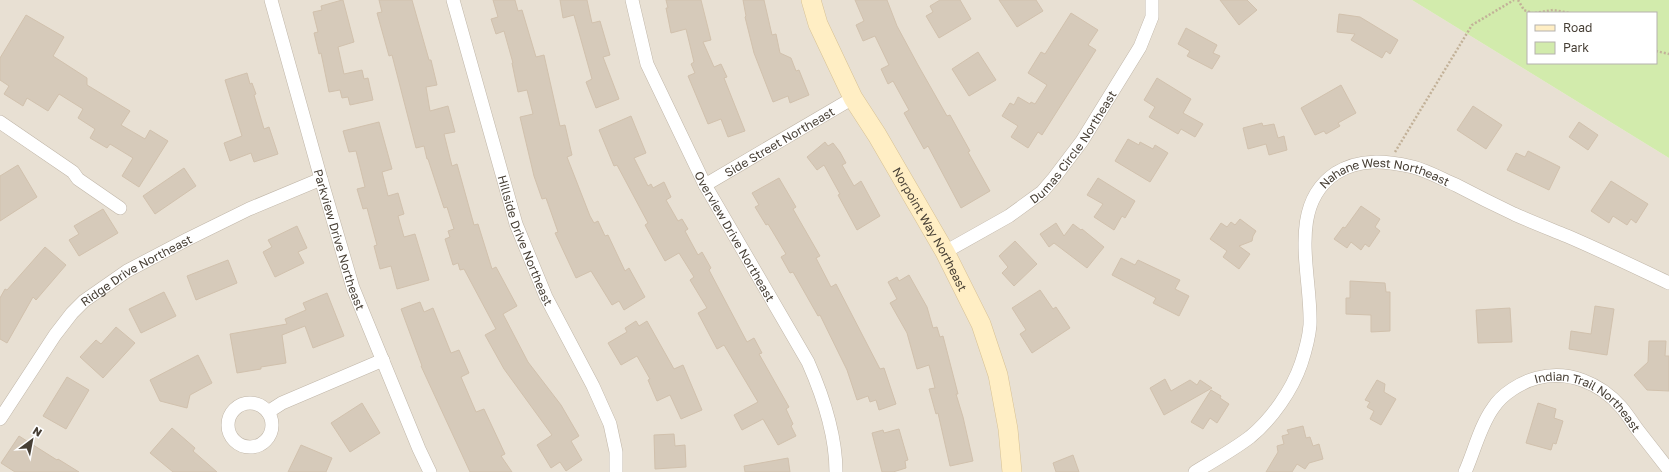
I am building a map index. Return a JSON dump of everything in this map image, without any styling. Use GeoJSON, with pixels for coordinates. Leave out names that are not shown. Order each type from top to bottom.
{"type":"FeatureCollection","features":[{"type":"Feature","properties":{"kind":"street","name":"Parkview Drive Northeast"},"geometry":{"type":"LineString","coordinates":[[271,0],[321,180],[353,288],[430,472]]}},
{"type":"Feature","properties":{"kind":"street","name":"Hillside Drive Northeast"},"geometry":{"type":"LineString","coordinates":[[453,0],[516,224],[546,297],[593,386],[610,424],[616,452],[616,472]]}},
{"type":"Feature","properties":{"kind":"street","name":"Overview Drive Northeast"},"geometry":{"type":"LineString","coordinates":[[632,0],[647,64],[705,185],[808,362],[823,402],[834,444],[836,472]]}},
{"type":"Feature","properties":{"kind":"street","name":"Norpoint Way Northeast"},"geometry":{"type":"LineString","coordinates":[[810,0],[818,24],[853,98],[945,252],[977,317],[989,346],[998,375],[1008,429],[1012,472]]}},
{"type":"Feature","properties":{"kind":"street","name":"Dumas Circle Northeast"},"geometry":{"type":"LineString","coordinates":[[945,252],[1009,216],[1042,192],[1054,178],[1082,141],[1140,47],[1152,17],[1152,0]]}},
{"type":"Feature","properties":{"kind":"street","name":"Side Street Northeast"},"geometry":{"type":"LineString","coordinates":[[705,185],[853,98]]}},
{"type":"Feature","properties":{"kind":"street"},"geometry":{"type":"LineString","coordinates":[[0,122],[73,172],[78,179],[120,208]]}},
{"type":"Feature","properties":{"kind":"street","name":"Nahane West Northeast"},"geometry":{"type":"LineString","coordinates":[[1195,472],[1250,436],[1266,420],[1295,379],[1302,362],[1310,326],[1305,228],[1308,215],[1315,196],[1321,186],[1339,172],[1355,164],[1361,162],[1388,162],[1414,168],[1434,175],[1516,215],[1569,237],[1669,283]]}},
{"type":"Feature","properties":{"kind":"street","name":"Ridge Drive Northeast"},"geometry":{"type":"LineString","coordinates":[[0,419],[55,335],[72,313],[84,301],[127,271],[249,209],[321,180]]}},
{"type":"Feature","properties":{"kind":"street"},"geometry":{"type":"LineString","coordinates":[[268,412],[282,403],[383,360]]}},
{"type":"Feature","properties":{"kind":"street","name":"Indian Trail Northeast"},"geometry":{"type":"LineString","coordinates":[[1465,472],[1487,418],[1493,408],[1503,397],[1530,380],[1558,375],[1571,376],[1587,382],[1608,394],[1621,407],[1669,470]]}},
{"type":"Feature","properties":{"kind":"path"},"geometry":{"type":"LineString","coordinates":[[1388,162],[1472,25],[1514,0]]}},
{"type":"Feature","properties":{"kind":"path"},"geometry":{"type":"LineString","coordinates":[[1518,0],[1524,10],[1529,12]]}},
{"type":"Feature","properties":{"kind":"path"},"geometry":{"type":"LineString","coordinates":[[1541,12],[1553,10],[1564,12]]}},
{"type":"Feature","properties":{"kind":"path"},"geometry":{"type":"LineString","coordinates":[[1657,51],[1669,54]]}},
{"type":"Feature","properties":{"kind":"shaded area"},"geometry":{"type":"Polygon","coordinates":[[[0,0],[1412,0],[1669,158],[1669,472],[0,472],[0,0]]]}},
{"type":"Feature","properties":{"kind":"green space"},"geometry":{"type":"Polygon","coordinates":[[[1412,0],[1669,0],[1669,158],[1412,0]]]}},
{"type":"Feature","properties":{"kind":"building"},"geometry":{"type":"Polygon","coordinates":[[[343,0],[354,42],[338,47],[344,74],[362,70],[364,79],[368,78],[373,100],[350,105],[348,97],[342,98],[340,90],[329,92],[321,53],[319,54],[314,33],[318,32],[313,12],[322,10],[321,6],[343,0]]]}},
{"type":"Feature","properties":{"kind":"building"},"geometry":{"type":"Polygon","coordinates":[[[379,0],[412,0],[429,60],[431,60],[437,85],[426,87],[430,111],[448,106],[455,132],[444,134],[452,166],[457,164],[474,225],[478,224],[492,269],[496,267],[517,306],[503,314],[528,362],[561,405],[579,436],[571,441],[582,460],[566,471],[560,462],[551,468],[537,445],[552,435],[504,369],[485,335],[496,329],[464,269],[460,270],[458,263],[453,265],[445,239],[450,237],[448,231],[454,229],[447,207],[444,208],[424,146],[416,148],[392,55],[389,56],[377,13],[382,12],[379,0]]]}},
{"type":"Feature","properties":{"kind":"building"},"geometry":{"type":"Polygon","coordinates":[[[493,0],[515,0],[518,11],[522,10],[536,57],[544,55],[560,126],[565,125],[572,155],[567,157],[590,216],[594,223],[598,221],[605,236],[608,235],[625,271],[629,268],[645,297],[624,310],[619,301],[612,305],[591,271],[576,278],[555,233],[558,232],[546,198],[542,199],[534,176],[520,117],[533,114],[527,90],[518,92],[513,63],[504,31],[496,34],[491,19],[498,17],[493,0]]]}},
{"type":"Feature","properties":{"kind":"building"},"geometry":{"type":"Polygon","coordinates":[[[560,0],[587,0],[592,23],[600,21],[610,55],[603,57],[619,99],[596,108],[586,82],[592,79],[574,15],[563,18],[560,0]]]}},
{"type":"Feature","properties":{"kind":"building"},"geometry":{"type":"Polygon","coordinates":[[[666,0],[701,0],[711,40],[703,42],[714,67],[721,64],[727,77],[724,78],[745,131],[728,137],[721,119],[708,124],[688,76],[695,73],[691,64],[694,62],[686,29],[671,33],[666,0]]]}},
{"type":"Feature","properties":{"kind":"building"},"geometry":{"type":"Polygon","coordinates":[[[743,0],[764,0],[772,35],[776,34],[780,53],[791,58],[796,71],[799,70],[809,95],[790,103],[788,96],[773,102],[754,53],[745,17],[743,0]]]}},
{"type":"Feature","properties":{"kind":"building"},"geometry":{"type":"Polygon","coordinates":[[[855,0],[887,0],[897,26],[918,65],[947,116],[950,115],[970,151],[968,152],[990,191],[961,208],[928,146],[924,149],[904,113],[909,110],[893,81],[888,84],[881,69],[889,65],[875,36],[863,41],[856,25],[864,21],[855,0]]]}},
{"type":"Feature","properties":{"kind":"building"},"geometry":{"type":"Polygon","coordinates":[[[940,0],[960,0],[971,19],[939,38],[926,16],[933,12],[930,6],[940,0]]]}},
{"type":"Feature","properties":{"kind":"building"},"geometry":{"type":"Polygon","coordinates":[[[999,0],[1036,0],[1043,11],[1017,27],[999,0]]]}},
{"type":"Feature","properties":{"kind":"building"},"geometry":{"type":"Polygon","coordinates":[[[1220,0],[1247,0],[1257,10],[1239,25],[1220,0]]]}},
{"type":"Feature","properties":{"kind":"building"},"geometry":{"type":"Polygon","coordinates":[[[1071,13],[1098,30],[1088,45],[1096,50],[1042,135],[1038,132],[1028,148],[1011,137],[1018,126],[1002,116],[1010,103],[1014,105],[1018,97],[1030,104],[1031,102],[1035,104],[1047,85],[1028,73],[1041,52],[1045,54],[1071,13]]]}},
{"type":"Feature","properties":{"kind":"building"},"geometry":{"type":"Polygon","coordinates":[[[1339,14],[1360,17],[1398,40],[1390,54],[1386,51],[1382,58],[1351,40],[1355,34],[1337,32],[1339,14]]]}},
{"type":"Feature","properties":{"kind":"building"},"geometry":{"type":"Polygon","coordinates":[[[26,15],[64,37],[53,56],[87,78],[87,85],[130,111],[121,125],[145,139],[150,130],[168,141],[139,187],[122,176],[133,158],[110,144],[107,148],[90,138],[95,129],[78,118],[83,109],[59,94],[48,111],[27,98],[23,106],[4,94],[9,86],[0,80],[0,58],[26,15]]]}},
{"type":"Feature","properties":{"kind":"building"},"geometry":{"type":"Polygon","coordinates":[[[1186,28],[1217,45],[1213,53],[1220,56],[1212,69],[1187,56],[1190,51],[1178,44],[1186,28]]]}},
{"type":"Feature","properties":{"kind":"building"},"geometry":{"type":"Polygon","coordinates":[[[978,52],[996,80],[969,96],[952,69],[978,52]]]}},
{"type":"Feature","properties":{"kind":"building"},"geometry":{"type":"Polygon","coordinates":[[[247,73],[250,84],[252,83],[256,94],[254,95],[264,129],[269,127],[278,154],[254,162],[251,153],[230,161],[224,143],[242,136],[225,80],[247,73]]]}},
{"type":"Feature","properties":{"kind":"building"},"geometry":{"type":"Polygon","coordinates":[[[1157,78],[1191,99],[1183,113],[1203,124],[1195,137],[1181,129],[1178,134],[1149,117],[1155,107],[1144,100],[1157,78]]]}},
{"type":"Feature","properties":{"kind":"building"},"geometry":{"type":"Polygon","coordinates":[[[1341,85],[1356,113],[1338,123],[1340,126],[1326,134],[1324,131],[1315,135],[1301,108],[1341,85]]]}},
{"type":"Feature","properties":{"kind":"building"},"geometry":{"type":"Polygon","coordinates":[[[1473,106],[1502,125],[1486,149],[1457,130],[1473,106]]]}},
{"type":"Feature","properties":{"kind":"building"},"geometry":{"type":"Polygon","coordinates":[[[631,116],[646,153],[634,158],[648,186],[651,184],[653,188],[664,182],[671,197],[666,200],[678,221],[682,219],[688,229],[685,231],[698,255],[702,252],[711,268],[709,270],[747,342],[754,338],[762,353],[759,354],[789,407],[786,409],[793,424],[791,426],[796,436],[778,445],[763,419],[742,430],[734,415],[758,402],[724,345],[717,349],[698,313],[707,308],[690,280],[694,277],[679,253],[665,261],[645,225],[648,223],[617,165],[614,166],[599,130],[631,116]]]}},
{"type":"Feature","properties":{"kind":"building"},"geometry":{"type":"Polygon","coordinates":[[[379,122],[392,169],[382,172],[388,196],[398,193],[404,214],[398,216],[404,237],[415,234],[429,280],[397,289],[391,266],[380,269],[374,246],[377,245],[367,208],[363,209],[357,189],[365,187],[356,151],[349,152],[343,131],[379,122]]]}},
{"type":"Feature","properties":{"kind":"building"},"geometry":{"type":"Polygon","coordinates":[[[1579,122],[1598,135],[1588,150],[1569,137],[1579,122]]]}},
{"type":"Feature","properties":{"kind":"building"},"geometry":{"type":"Polygon","coordinates":[[[1262,123],[1263,126],[1274,124],[1278,138],[1284,136],[1287,150],[1269,155],[1266,144],[1248,149],[1243,128],[1262,123]]]}},
{"type":"Feature","properties":{"kind":"building"},"geometry":{"type":"Polygon","coordinates":[[[1128,139],[1139,145],[1140,142],[1153,149],[1155,145],[1168,153],[1150,182],[1115,161],[1128,139]]]}},
{"type":"Feature","properties":{"kind":"building"},"geometry":{"type":"Polygon","coordinates":[[[825,142],[828,146],[833,143],[840,152],[846,163],[842,165],[854,186],[861,181],[880,216],[857,230],[824,165],[817,170],[807,157],[825,142]]]}},
{"type":"Feature","properties":{"kind":"building"},"geometry":{"type":"Polygon","coordinates":[[[1528,151],[1560,167],[1549,190],[1507,170],[1516,153],[1525,157],[1528,151]]]}},
{"type":"Feature","properties":{"kind":"building"},"geometry":{"type":"Polygon","coordinates":[[[18,165],[37,197],[0,221],[0,176],[18,165]]]}},
{"type":"Feature","properties":{"kind":"building"},"geometry":{"type":"Polygon","coordinates":[[[184,168],[196,186],[155,214],[143,196],[184,168]]]}},
{"type":"Feature","properties":{"kind":"building"},"geometry":{"type":"Polygon","coordinates":[[[779,178],[796,207],[793,209],[820,256],[816,258],[831,287],[836,284],[880,369],[884,368],[896,404],[879,410],[876,400],[870,402],[868,396],[857,400],[847,370],[820,315],[818,316],[793,272],[790,273],[781,257],[786,254],[768,224],[766,225],[755,207],[759,205],[752,193],[779,178]]]}},
{"type":"Feature","properties":{"kind":"building"},"geometry":{"type":"Polygon","coordinates":[[[1098,178],[1135,201],[1125,218],[1122,216],[1114,230],[1094,217],[1103,204],[1087,195],[1098,178]]]}},
{"type":"Feature","properties":{"kind":"building"},"geometry":{"type":"Polygon","coordinates":[[[1611,181],[1648,204],[1636,223],[1631,219],[1627,225],[1613,216],[1609,223],[1591,211],[1611,181]]]}},
{"type":"Feature","properties":{"kind":"building"},"geometry":{"type":"Polygon","coordinates":[[[1361,206],[1380,219],[1375,227],[1380,231],[1369,247],[1365,244],[1361,250],[1351,242],[1347,248],[1334,239],[1343,227],[1345,228],[1361,206]]]}},
{"type":"Feature","properties":{"kind":"building"},"geometry":{"type":"Polygon","coordinates":[[[103,209],[118,233],[79,256],[69,240],[79,234],[74,226],[103,209]]]}},
{"type":"Feature","properties":{"kind":"building"},"geometry":{"type":"Polygon","coordinates":[[[1240,219],[1256,231],[1252,241],[1239,246],[1250,254],[1239,269],[1223,257],[1227,251],[1210,239],[1221,223],[1227,227],[1231,222],[1235,225],[1240,219]]]}},
{"type":"Feature","properties":{"kind":"building"},"geometry":{"type":"Polygon","coordinates":[[[1056,223],[1064,236],[1073,224],[1081,230],[1082,229],[1104,247],[1087,268],[1054,243],[1049,247],[1040,234],[1056,223]]]}},
{"type":"Feature","properties":{"kind":"building"},"geometry":{"type":"Polygon","coordinates":[[[297,226],[307,248],[298,252],[304,263],[275,277],[263,252],[272,247],[268,240],[297,226]]]}},
{"type":"Feature","properties":{"kind":"building"},"geometry":{"type":"Polygon","coordinates":[[[1015,241],[1037,264],[1014,286],[1002,273],[1008,267],[999,256],[1015,241]]]}},
{"type":"Feature","properties":{"kind":"building"},"geometry":{"type":"Polygon","coordinates":[[[45,247],[66,265],[36,300],[33,297],[7,343],[0,339],[0,298],[5,289],[7,290],[45,247]]]}},
{"type":"Feature","properties":{"kind":"building"},"geometry":{"type":"Polygon","coordinates":[[[1121,258],[1135,265],[1138,260],[1180,280],[1175,289],[1189,296],[1179,316],[1153,303],[1156,298],[1112,275],[1121,258]]]}},
{"type":"Feature","properties":{"kind":"building"},"geometry":{"type":"Polygon","coordinates":[[[228,260],[237,283],[196,300],[187,276],[228,260]]]}},
{"type":"Feature","properties":{"kind":"building"},"geometry":{"type":"Polygon","coordinates":[[[909,275],[927,307],[933,328],[937,327],[940,337],[943,336],[973,461],[950,466],[938,413],[936,414],[929,389],[935,388],[929,365],[917,369],[907,333],[890,303],[897,299],[888,282],[897,277],[899,281],[909,275]]]}},
{"type":"Feature","properties":{"kind":"building"},"geometry":{"type":"Polygon","coordinates":[[[1350,281],[1385,283],[1386,292],[1390,292],[1390,331],[1371,332],[1371,315],[1346,314],[1346,298],[1350,298],[1350,281]]]}},
{"type":"Feature","properties":{"kind":"building"},"geometry":{"type":"Polygon","coordinates":[[[1040,290],[1053,309],[1056,307],[1070,328],[1032,353],[1020,334],[1026,330],[1012,308],[1040,290]]]}},
{"type":"Feature","properties":{"kind":"building"},"geometry":{"type":"Polygon","coordinates":[[[164,292],[176,316],[141,333],[129,309],[164,292]]]}},
{"type":"Feature","properties":{"kind":"building"},"geometry":{"type":"Polygon","coordinates":[[[327,293],[344,336],[313,348],[305,326],[282,335],[286,363],[237,373],[230,334],[287,324],[285,319],[306,310],[303,303],[327,293]]]}},
{"type":"Feature","properties":{"kind":"building"},"geometry":{"type":"Polygon","coordinates":[[[420,302],[424,312],[433,308],[451,353],[459,350],[469,373],[461,377],[476,412],[484,409],[505,454],[501,456],[512,472],[470,472],[421,366],[401,309],[420,302]]]}},
{"type":"Feature","properties":{"kind":"building"},"geometry":{"type":"Polygon","coordinates":[[[1595,306],[1614,309],[1607,355],[1569,349],[1571,331],[1591,334],[1595,306]]]}},
{"type":"Feature","properties":{"kind":"building"},"geometry":{"type":"Polygon","coordinates":[[[1510,308],[1512,342],[1478,343],[1476,310],[1510,308]]]}},
{"type":"Feature","properties":{"kind":"building"},"geometry":{"type":"Polygon","coordinates":[[[636,321],[639,326],[647,321],[674,369],[683,365],[702,410],[681,419],[670,395],[657,401],[648,380],[650,379],[637,356],[621,365],[608,343],[627,332],[625,328],[636,321]]]}},
{"type":"Feature","properties":{"kind":"building"},"geometry":{"type":"Polygon","coordinates":[[[116,327],[135,343],[103,378],[80,357],[96,340],[101,344],[116,327]]]}},
{"type":"Feature","properties":{"kind":"building"},"geometry":{"type":"Polygon","coordinates":[[[1649,341],[1666,341],[1665,356],[1669,356],[1669,391],[1647,390],[1634,375],[1648,362],[1649,341]]]}},
{"type":"Feature","properties":{"kind":"building"},"geometry":{"type":"Polygon","coordinates":[[[198,355],[212,383],[190,395],[187,408],[160,401],[150,380],[198,355]]]}},
{"type":"Feature","properties":{"kind":"building"},"geometry":{"type":"Polygon","coordinates":[[[67,377],[89,390],[66,429],[43,416],[67,377]]]}},
{"type":"Feature","properties":{"kind":"building"},"geometry":{"type":"Polygon","coordinates":[[[1165,379],[1171,391],[1190,380],[1197,385],[1200,380],[1212,388],[1164,415],[1150,388],[1165,379]]]}},
{"type":"Feature","properties":{"kind":"building"},"geometry":{"type":"Polygon","coordinates":[[[1377,380],[1385,384],[1384,392],[1396,399],[1381,425],[1370,419],[1374,411],[1367,407],[1370,402],[1365,400],[1377,380]]]}},
{"type":"Feature","properties":{"kind":"building"},"geometry":{"type":"Polygon","coordinates":[[[1211,390],[1221,396],[1220,398],[1229,404],[1217,423],[1210,418],[1203,429],[1191,422],[1211,390]]]}},
{"type":"Feature","properties":{"kind":"building"},"geometry":{"type":"Polygon","coordinates":[[[362,403],[380,433],[350,452],[331,423],[362,403]]]}},
{"type":"Feature","properties":{"kind":"building"},"geometry":{"type":"Polygon","coordinates":[[[1538,403],[1556,409],[1554,418],[1563,421],[1556,444],[1553,443],[1551,450],[1526,443],[1538,403]]]}},
{"type":"Feature","properties":{"kind":"building"},"geometry":{"type":"Polygon","coordinates":[[[1303,426],[1306,438],[1310,437],[1313,446],[1319,444],[1323,459],[1309,463],[1305,469],[1297,464],[1292,472],[1266,472],[1278,452],[1277,446],[1284,444],[1282,436],[1289,434],[1287,430],[1303,426]]]}},
{"type":"Feature","properties":{"kind":"building"},"geometry":{"type":"Polygon","coordinates":[[[172,428],[195,448],[193,451],[217,472],[173,472],[150,453],[172,428]]]}},
{"type":"Feature","properties":{"kind":"building"},"geometry":{"type":"Polygon","coordinates":[[[899,429],[908,460],[905,461],[906,468],[893,472],[882,472],[872,433],[883,430],[884,433],[899,429]]]}},
{"type":"Feature","properties":{"kind":"building"},"geometry":{"type":"Polygon","coordinates":[[[674,434],[675,446],[685,445],[686,467],[655,469],[654,435],[674,434]]]}},
{"type":"Feature","properties":{"kind":"building"},"geometry":{"type":"Polygon","coordinates":[[[19,436],[79,472],[15,472],[1,463],[19,436]]]}},
{"type":"Feature","properties":{"kind":"building"},"geometry":{"type":"Polygon","coordinates":[[[301,445],[332,458],[326,472],[288,472],[301,445]]]}},
{"type":"Feature","properties":{"kind":"building"},"geometry":{"type":"Polygon","coordinates":[[[1073,455],[1079,472],[1056,472],[1053,463],[1073,455]]]}},
{"type":"Feature","properties":{"kind":"building"},"geometry":{"type":"Polygon","coordinates":[[[788,458],[790,472],[745,472],[744,466],[788,458]]]}}]}
